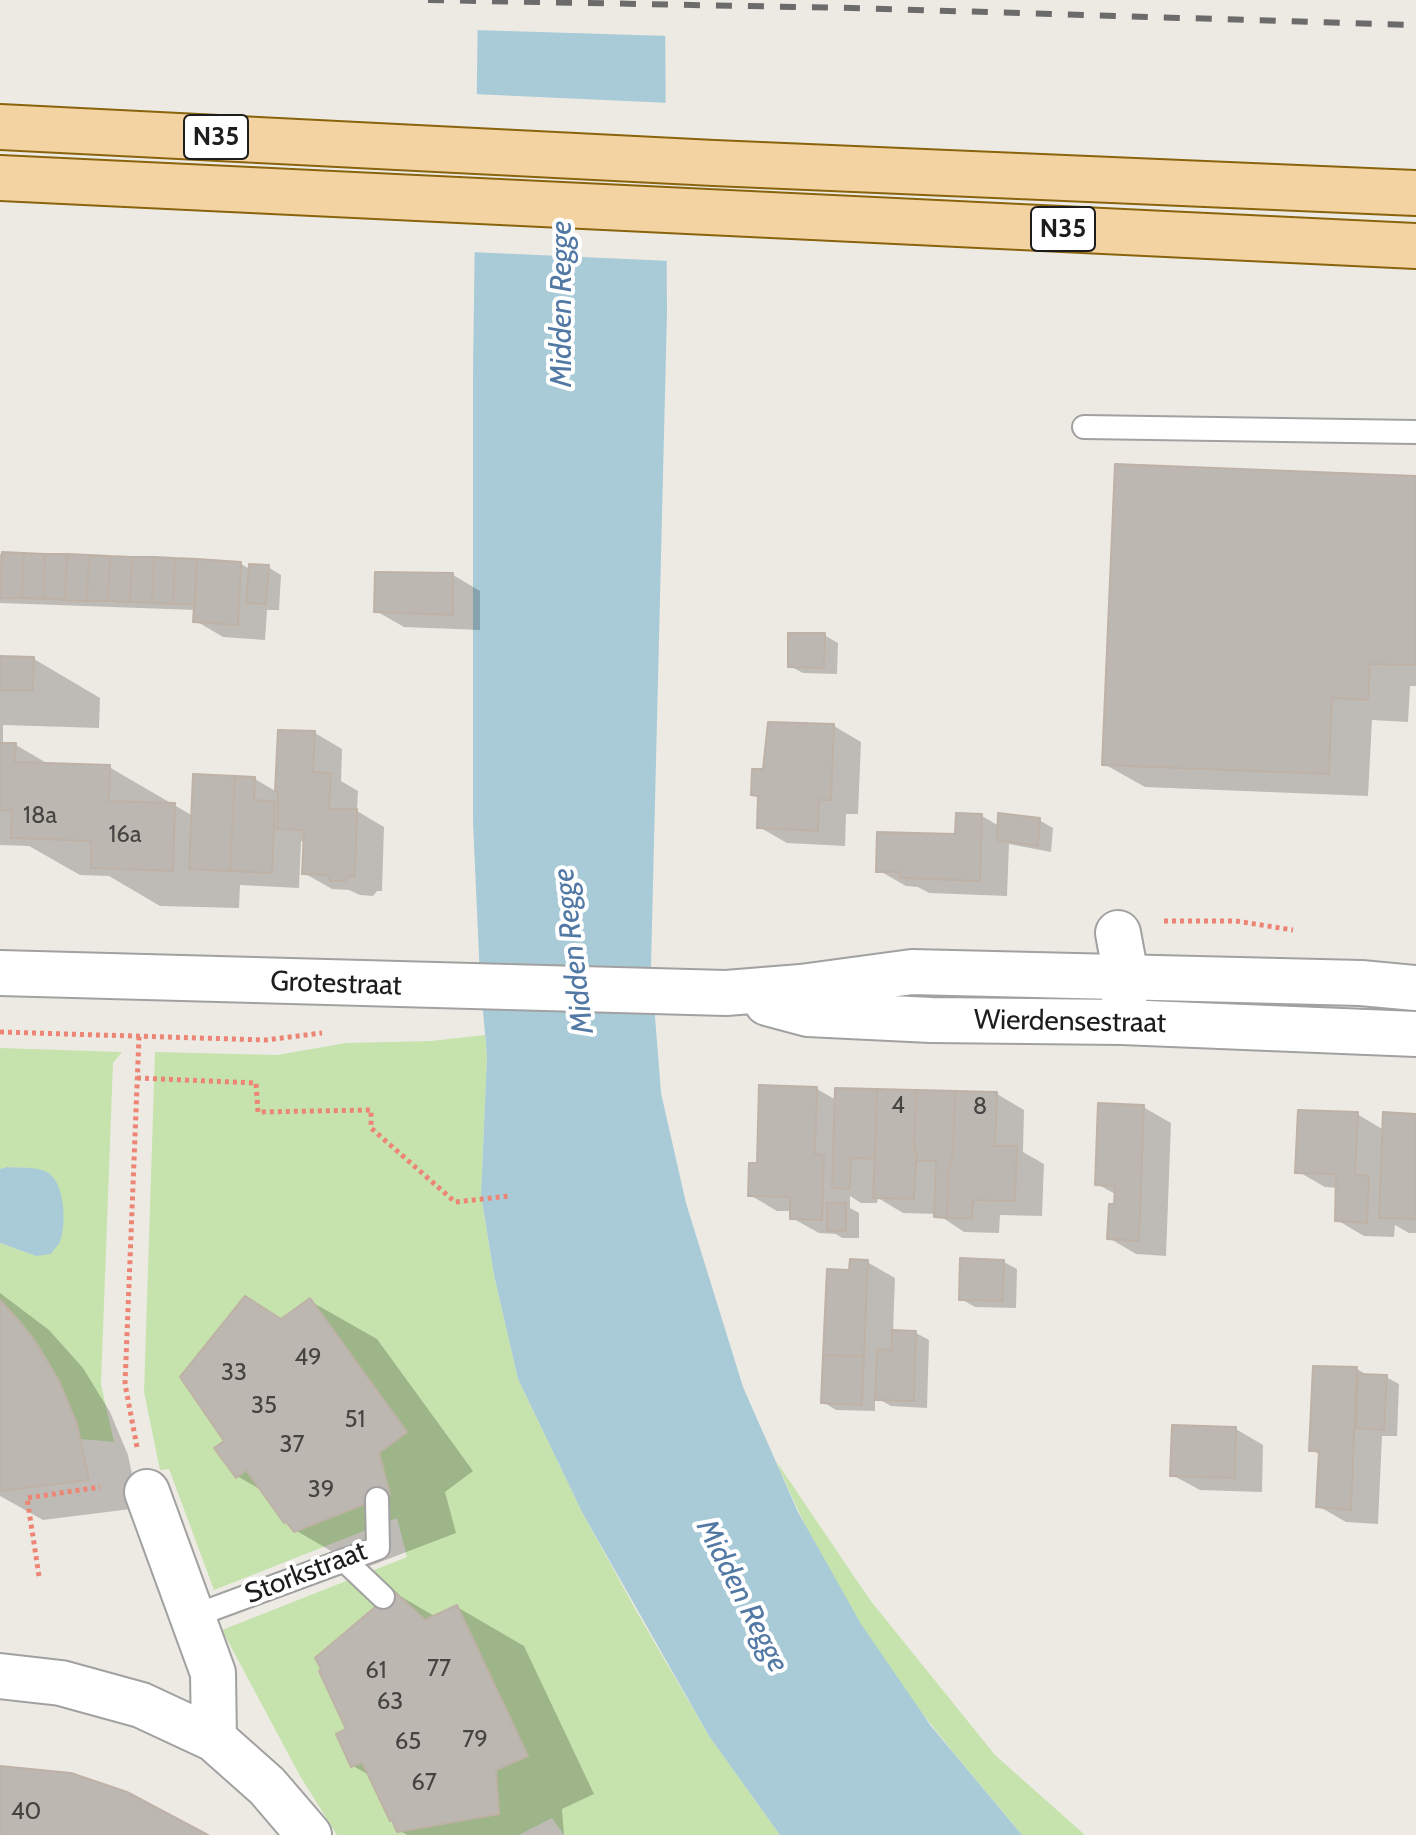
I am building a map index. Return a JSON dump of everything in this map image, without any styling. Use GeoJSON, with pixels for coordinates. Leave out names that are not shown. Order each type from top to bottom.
{"type":"FeatureCollection","features":[{"type":"Feature","properties":{"kind":"main road","name":"N35"},"geometry":{"type":"LineString","coordinates":[[0,127],[714,163],[1416,193]]}},
{"type":"Feature","properties":{"kind":"main road","name":"N35"},"geometry":{"type":"LineString","coordinates":[[0,178],[1416,246]]}},
{"type":"Feature","properties":{"kind":"street"},"geometry":{"type":"LineString","coordinates":[[1118,933],[1126,976],[1122,1022]]}},
{"type":"Feature","properties":{"kind":"street","name":"Wierdensestraat"},"geometry":{"type":"LineString","coordinates":[[672,992],[726,993],[801,987],[912,972],[1361,983],[1416,988]]}},
{"type":"Feature","properties":{"kind":"street","name":"Grotestraat"},"geometry":{"type":"LineString","coordinates":[[0,973],[672,992]]}},
{"type":"Feature","properties":{"kind":"street","name":"Wierdensestraat"},"geometry":{"type":"LineString","coordinates":[[726,993],[808,1014],[1416,1034]]}},
{"type":"Feature","properties":{"kind":"street"},"geometry":{"type":"LineString","coordinates":[[145,1486],[213,1673],[214,1739]]}},
{"type":"Feature","properties":{"kind":"street"},"geometry":{"type":"LineString","coordinates":[[0,1676],[61,1683],[141,1705],[214,1739],[267,1786],[309,1835]]}},
{"type":"Feature","properties":{"kind":"lane"},"geometry":{"type":"LineString","coordinates":[[1084,427],[1416,432]]}},
{"type":"Feature","properties":{"kind":"lane","name":"Storkstraat"},"geometry":{"type":"LineString","coordinates":[[191,1617],[378,1548],[377,1499]]}},
{"type":"Feature","properties":{"kind":"lane"},"geometry":{"type":"LineString","coordinates":[[344,1560],[383,1597]]}},
{"type":"Feature","properties":{"kind":"path"},"geometry":{"type":"LineString","coordinates":[[0,1032],[266,1040],[329,1032]]}},
{"type":"Feature","properties":{"kind":"path"},"geometry":{"type":"LineString","coordinates":[[39,1576],[27,1498],[145,1486],[125,1384],[139,1037]]}},
{"type":"Feature","properties":{"kind":"path"},"geometry":{"type":"LineString","coordinates":[[137,1078],[256,1083],[258,1112],[371,1110],[371,1128],[455,1202],[509,1196]]}},
{"type":"Feature","properties":{"kind":"green space"},"geometry":{"type":"Polygon","coordinates":[[[485,1035],[487,1056],[481,1195],[494,1275],[518,1379],[583,1514],[638,1614],[709,1736],[780,1835],[564,1835],[552,1818],[519,1835],[337,1835],[300,1776],[222,1630],[407,1557],[397,1518],[214,1590],[169,1469],[160,1470],[144,1392],[155,1052],[277,1055],[346,1043],[431,1041],[485,1035]]]}},
{"type":"Feature","properties":{"kind":"green space"},"geometry":{"type":"Polygon","coordinates":[[[0,1048],[122,1052],[113,1063],[101,1384],[114,1442],[81,1439],[68,1401],[50,1364],[28,1330],[0,1300],[0,1243],[36,1256],[63,1227],[58,1187],[48,1174],[26,1168],[0,1169],[0,1048]]]}},
{"type":"Feature","properties":{"kind":"green space"},"geometry":{"type":"Polygon","coordinates":[[[776,1461],[870,1600],[995,1755],[1085,1835],[1022,1835],[955,1754],[887,1665],[866,1632],[808,1531],[776,1461]]]}},
{"type":"Feature","properties":{"kind":"water","name":"Midden Regge"},"geometry":{"type":"Polygon","coordinates":[[[478,0],[665,0],[667,312],[651,965],[661,1093],[686,1203],[743,1387],[798,1512],[861,1624],[931,1726],[1022,1835],[780,1835],[709,1736],[583,1514],[518,1379],[494,1275],[481,1195],[487,1056],[473,822],[473,373],[478,0]]]}},
{"type":"Feature","properties":{"kind":"water"},"geometry":{"type":"Polygon","coordinates":[[[0,1169],[42,1170],[56,1181],[62,1198],[63,1228],[59,1244],[51,1254],[36,1256],[0,1243],[0,1169]]]}},
{"type":"Feature","properties":{"kind":"pier"},"geometry":{"type":"Polygon","coordinates":[[[474,0],[669,0],[670,36],[474,30],[474,0]]]}},
{"type":"Feature","properties":{"kind":"pier"},"geometry":{"type":"Polygon","coordinates":[[[473,94],[670,103],[671,261],[471,252],[473,94]]]}},
{"type":"Feature","properties":{"kind":"building"},"geometry":{"type":"Polygon","coordinates":[[[1115,464],[1416,476],[1416,665],[1370,664],[1368,700],[1332,698],[1329,774],[1102,765],[1115,464]]]}},
{"type":"Feature","properties":{"kind":"building"},"geometry":{"type":"Polygon","coordinates":[[[2,552],[24,553],[22,598],[0,598],[2,552]]]}},
{"type":"Feature","properties":{"kind":"building"},"geometry":{"type":"Polygon","coordinates":[[[24,553],[45,554],[44,599],[22,598],[24,553]]]}},
{"type":"Feature","properties":{"kind":"building"},"geometry":{"type":"Polygon","coordinates":[[[45,554],[67,554],[65,600],[44,599],[45,554]]]}},
{"type":"Feature","properties":{"kind":"building"},"geometry":{"type":"Polygon","coordinates":[[[67,554],[89,555],[87,601],[65,600],[67,554]]]}},
{"type":"Feature","properties":{"kind":"building"},"geometry":{"type":"Polygon","coordinates":[[[89,555],[110,556],[108,601],[87,601],[89,555]]]}},
{"type":"Feature","properties":{"kind":"building"},"geometry":{"type":"Polygon","coordinates":[[[110,556],[132,557],[130,602],[108,601],[110,556]]]}},
{"type":"Feature","properties":{"kind":"building"},"geometry":{"type":"Polygon","coordinates":[[[132,557],[154,557],[152,603],[130,602],[132,557]]]}},
{"type":"Feature","properties":{"kind":"building"},"geometry":{"type":"Polygon","coordinates":[[[154,557],[175,558],[173,604],[152,603],[154,557]]]}},
{"type":"Feature","properties":{"kind":"building"},"geometry":{"type":"Polygon","coordinates":[[[175,558],[197,559],[195,604],[173,604],[175,558]]]}},
{"type":"Feature","properties":{"kind":"building"},"geometry":{"type":"Polygon","coordinates":[[[197,559],[241,562],[238,625],[193,622],[197,559]]]}},
{"type":"Feature","properties":{"kind":"building"},"geometry":{"type":"Polygon","coordinates":[[[249,564],[269,565],[266,604],[246,603],[249,564]]]}},
{"type":"Feature","properties":{"kind":"building"},"geometry":{"type":"Polygon","coordinates":[[[375,572],[453,573],[453,615],[374,612],[375,572]]]}},
{"type":"Feature","properties":{"kind":"building"},"geometry":{"type":"Polygon","coordinates":[[[788,633],[825,633],[824,668],[788,667],[788,633]]]}},
{"type":"Feature","properties":{"kind":"building"},"geometry":{"type":"Polygon","coordinates":[[[0,656],[34,657],[33,690],[0,690],[0,656]]]}},
{"type":"Feature","properties":{"kind":"building"},"geometry":{"type":"Polygon","coordinates":[[[768,722],[834,724],[831,800],[819,800],[818,831],[757,828],[758,796],[751,795],[752,769],[763,769],[768,722]]]}},
{"type":"Feature","properties":{"kind":"building"},"geometry":{"type":"Polygon","coordinates":[[[278,730],[315,731],[313,772],[331,773],[329,809],[357,809],[355,876],[349,876],[345,881],[330,881],[327,875],[302,874],[304,830],[277,829],[278,730]]]}},
{"type":"Feature","properties":{"kind":"building"},"geometry":{"type":"Polygon","coordinates":[[[0,743],[16,743],[15,762],[110,765],[109,801],[175,803],[173,871],[91,868],[91,841],[11,838],[12,810],[0,810],[0,743]]]}},
{"type":"Feature","properties":{"kind":"building"},"geometry":{"type":"Polygon","coordinates":[[[193,774],[235,776],[230,871],[189,869],[193,774]]]}},
{"type":"Feature","properties":{"kind":"building"},"geometry":{"type":"Polygon","coordinates":[[[235,776],[255,777],[254,800],[275,801],[272,873],[230,871],[235,776]]]}},
{"type":"Feature","properties":{"kind":"building"},"geometry":{"type":"Polygon","coordinates":[[[956,813],[982,814],[980,881],[900,878],[900,872],[876,872],[877,832],[955,834],[956,813]]]}},
{"type":"Feature","properties":{"kind":"building"},"geometry":{"type":"Polygon","coordinates":[[[998,813],[1040,818],[1038,846],[997,840],[998,813]]]}},
{"type":"Feature","properties":{"kind":"building"},"geometry":{"type":"Polygon","coordinates":[[[759,1085],[817,1087],[815,1154],[824,1155],[822,1220],[790,1219],[790,1197],[748,1196],[749,1163],[757,1163],[759,1085]]]}},
{"type":"Feature","properties":{"kind":"building"},"geometry":{"type":"Polygon","coordinates":[[[835,1088],[877,1089],[875,1159],[851,1158],[850,1189],[832,1188],[835,1088]]]}},
{"type":"Feature","properties":{"kind":"building"},"geometry":{"type":"Polygon","coordinates":[[[877,1089],[916,1090],[914,1199],[873,1198],[877,1089]]]}},
{"type":"Feature","properties":{"kind":"building"},"geometry":{"type":"Polygon","coordinates":[[[916,1090],[955,1091],[947,1218],[934,1217],[936,1161],[917,1161],[917,1151],[914,1152],[916,1090]]]}},
{"type":"Feature","properties":{"kind":"building"},"geometry":{"type":"Polygon","coordinates":[[[955,1091],[997,1092],[995,1146],[1017,1146],[1015,1201],[973,1200],[972,1218],[947,1218],[955,1091]]]}},
{"type":"Feature","properties":{"kind":"building"},"geometry":{"type":"Polygon","coordinates":[[[1098,1103],[1144,1105],[1139,1241],[1107,1239],[1109,1204],[1114,1204],[1115,1186],[1095,1185],[1098,1103]]]}},
{"type":"Feature","properties":{"kind":"building"},"geometry":{"type":"Polygon","coordinates":[[[1298,1110],[1358,1112],[1355,1175],[1369,1176],[1367,1223],[1335,1221],[1336,1174],[1295,1173],[1298,1110]]]}},
{"type":"Feature","properties":{"kind":"building"},"geometry":{"type":"Polygon","coordinates":[[[1383,1112],[1416,1114],[1416,1219],[1379,1218],[1383,1112]]]}},
{"type":"Feature","properties":{"kind":"building"},"geometry":{"type":"Polygon","coordinates":[[[827,1203],[846,1203],[846,1231],[827,1231],[827,1203]]]}},
{"type":"Feature","properties":{"kind":"building"},"geometry":{"type":"Polygon","coordinates":[[[960,1258],[1004,1260],[1003,1301],[959,1300],[960,1258]]]}},
{"type":"Feature","properties":{"kind":"building"},"geometry":{"type":"Polygon","coordinates":[[[850,1259],[868,1260],[864,1356],[823,1355],[827,1269],[849,1270],[850,1259]]]}},
{"type":"Feature","properties":{"kind":"building"},"geometry":{"type":"Polygon","coordinates":[[[245,1296],[281,1319],[310,1298],[407,1432],[379,1453],[390,1494],[294,1532],[246,1470],[236,1478],[214,1448],[224,1441],[180,1377],[245,1296]]]}},
{"type":"Feature","properties":{"kind":"building"},"geometry":{"type":"Polygon","coordinates":[[[0,1300],[32,1337],[59,1381],[77,1424],[89,1480],[0,1491],[0,1300]]]}},
{"type":"Feature","properties":{"kind":"building"},"geometry":{"type":"Polygon","coordinates":[[[892,1330],[916,1331],[914,1401],[875,1400],[877,1349],[892,1350],[892,1330]]]}},
{"type":"Feature","properties":{"kind":"building"},"geometry":{"type":"Polygon","coordinates":[[[823,1355],[864,1356],[862,1405],[821,1403],[823,1355]]]}},
{"type":"Feature","properties":{"kind":"building"},"geometry":{"type":"Polygon","coordinates":[[[1313,1366],[1357,1367],[1351,1510],[1316,1507],[1319,1451],[1309,1451],[1313,1366]]]}},
{"type":"Feature","properties":{"kind":"building"},"geometry":{"type":"Polygon","coordinates":[[[1358,1374],[1387,1375],[1384,1430],[1356,1428],[1358,1374]]]}},
{"type":"Feature","properties":{"kind":"building"},"geometry":{"type":"Polygon","coordinates":[[[1172,1425],[1236,1427],[1235,1478],[1170,1476],[1172,1425]]]}},
{"type":"Feature","properties":{"kind":"building"},"geometry":{"type":"Polygon","coordinates":[[[394,1591],[425,1620],[457,1605],[528,1756],[496,1770],[499,1814],[397,1832],[362,1762],[351,1767],[336,1734],[346,1729],[315,1658],[394,1591]]]}},
{"type":"Feature","properties":{"kind":"building"},"geometry":{"type":"Polygon","coordinates":[[[0,1766],[71,1773],[127,1792],[208,1835],[0,1835],[0,1766]]]}},
{"type":"Feature","properties":{"kind":"railway"},"geometry":{"type":"LineString","coordinates":[[428,0],[852,8],[1416,25]]}}]}
